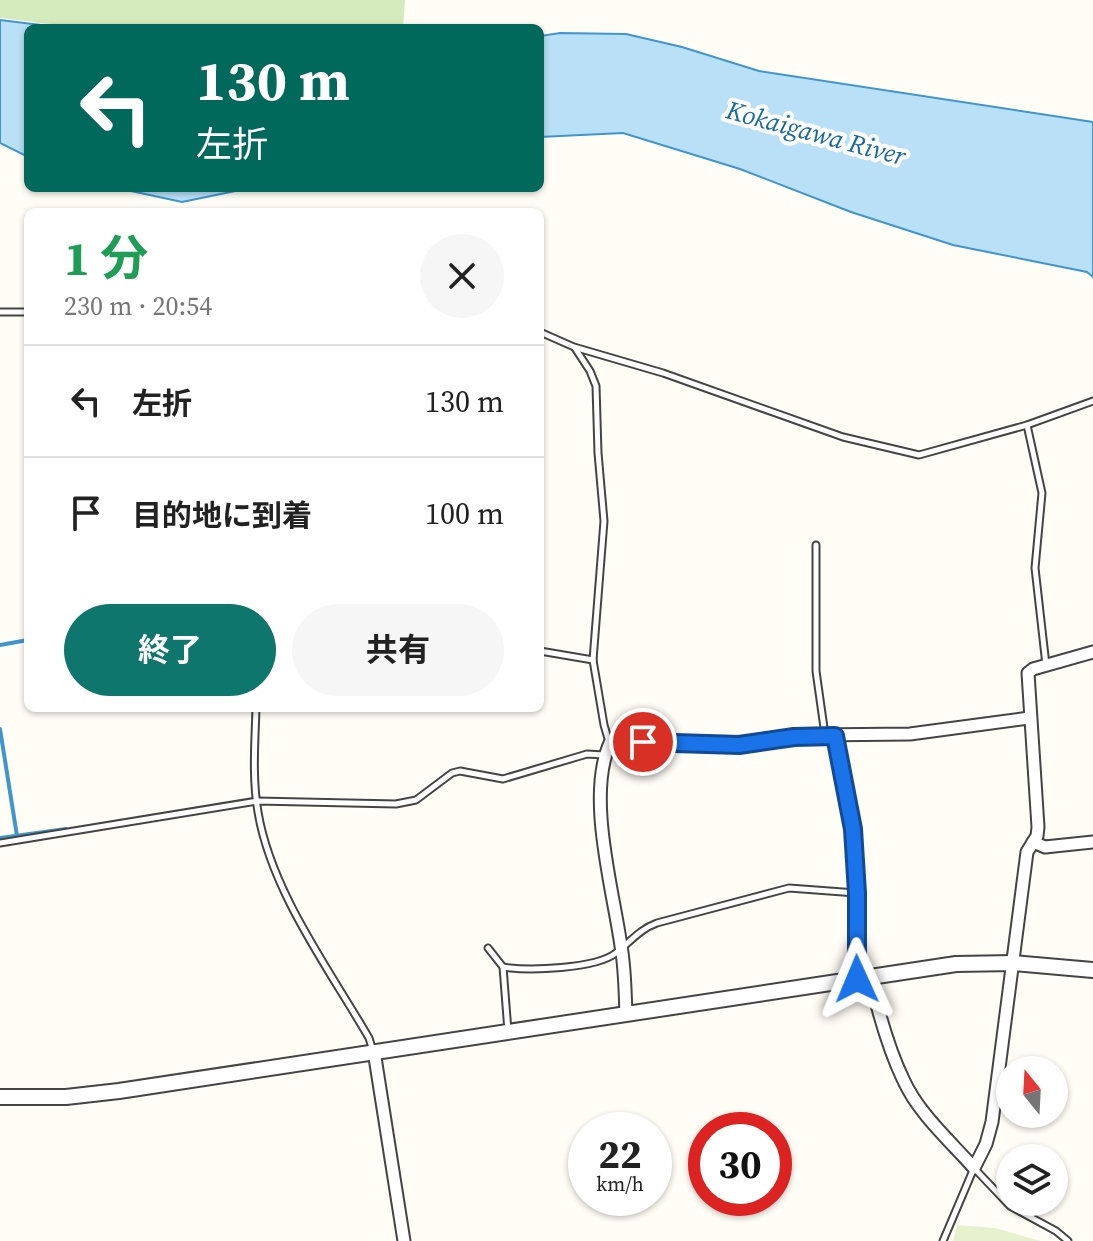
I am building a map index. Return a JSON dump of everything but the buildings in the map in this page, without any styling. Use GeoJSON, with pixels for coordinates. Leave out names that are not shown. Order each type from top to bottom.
{"type":"FeatureCollection","features":[{"type":"Feature","properties":{"kind":"street"},"geometry":{"type":"LineString","coordinates":[[830,735],[853,829],[864,978],[903,1080],[920,1105],[974,1168],[986,1144],[992,1122],[1027,852],[1038,827],[1028,673],[1093,652]]}},
{"type":"Feature","properties":{"kind":"street"},"geometry":{"type":"LineString","coordinates":[[626,1014],[622,947],[601,811],[600,777],[610,743],[739,745],[830,735],[910,734],[1029,718]]}},
{"type":"Feature","properties":{"kind":"street"},"geometry":{"type":"LineString","coordinates":[[1033,842],[1045,847],[1093,842]]}},
{"type":"Feature","properties":{"kind":"street"},"geometry":{"type":"LineString","coordinates":[[0,1097],[91,1094],[956,964],[1014,963],[1093,970]]}},
{"type":"Feature","properties":{"kind":"street"},"geometry":{"type":"LineString","coordinates":[[374,1051],[404,1241]]}},
{"type":"Feature","properties":{"kind":"lane"},"geometry":{"type":"LineString","coordinates":[[0,312],[24,312]]}},
{"type":"Feature","properties":{"kind":"lane"},"geometry":{"type":"LineString","coordinates":[[544,334],[574,347],[663,373],[843,437],[919,455],[1027,425],[1093,401]]}},
{"type":"Feature","properties":{"kind":"lane"},"geometry":{"type":"LineString","coordinates":[[574,347],[596,386],[598,453],[604,507],[593,660],[610,743]]}},
{"type":"Feature","properties":{"kind":"lane"},"geometry":{"type":"LineString","coordinates":[[1027,425],[1042,493],[1035,568],[1046,665]]}},
{"type":"Feature","properties":{"kind":"lane"},"geometry":{"type":"LineString","coordinates":[[816,545],[816,671],[830,735]]}},
{"type":"Feature","properties":{"kind":"lane"},"geometry":{"type":"LineString","coordinates":[[544,652],[593,660]]}},
{"type":"Feature","properties":{"kind":"lane"},"geometry":{"type":"LineString","coordinates":[[256,712],[254,755],[257,801],[264,839],[298,918],[374,1051]]}},
{"type":"Feature","properties":{"kind":"lane"},"geometry":{"type":"LineString","coordinates":[[0,843],[257,801],[396,804],[416,800],[452,773],[460,771],[503,779],[587,754],[604,755]]}},
{"type":"Feature","properties":{"kind":"lane"},"geometry":{"type":"LineString","coordinates":[[503,967],[582,964],[610,956],[638,933],[657,923],[774,891],[807,888],[857,893]]}},
{"type":"Feature","properties":{"kind":"lane"},"geometry":{"type":"LineString","coordinates":[[488,948],[503,967],[508,1032]]}},
{"type":"Feature","properties":{"kind":"lane"},"geometry":{"type":"LineString","coordinates":[[943,1241],[974,1168],[1010,1206],[1068,1241]]}},
{"type":"Feature","properties":{"kind":"green space"},"geometry":{"type":"Polygon","coordinates":[[[0,0],[405,0],[403,24],[51,24],[0,18],[0,0]]]}},
{"type":"Feature","properties":{"kind":"green space"},"geometry":{"type":"Polygon","coordinates":[[[957,1225],[995,1228],[1041,1241],[953,1241],[957,1225]]]}},
{"type":"Feature","properties":{"kind":"water"},"geometry":{"type":"Polygon","coordinates":[[[0,20],[32,24],[24,24],[24,155],[0,143],[0,20]]]}},
{"type":"Feature","properties":{"kind":"water","name":"Kokaigawa River"},"geometry":{"type":"Polygon","coordinates":[[[626,34],[682,47],[759,71],[1093,122],[1093,277],[1087,272],[953,245],[851,212],[740,169],[623,133],[544,137],[544,35],[626,34]]]}},
{"type":"Feature","properties":{"kind":"water"},"geometry":{"type":"Polygon","coordinates":[[[136,192],[231,192],[182,202],[136,192]]]}},
{"type":"Feature","properties":{"kind":"waterway"},"geometry":{"type":"LineString","coordinates":[[0,645],[24,641]]}},
{"type":"Feature","properties":{"kind":"waterway"},"geometry":{"type":"LineString","coordinates":[[0,729],[17,836]]}},
{"type":"Feature","properties":{"kind":"waterway"},"geometry":{"type":"LineString","coordinates":[[0,838],[66,829]]}},
{"type":"Feature","properties":{"kind":"route"},"geometry":{"type":"LineString","coordinates":[[643,742],[739,745],[814,735],[835,736],[853,829],[857,979]]}}]}
